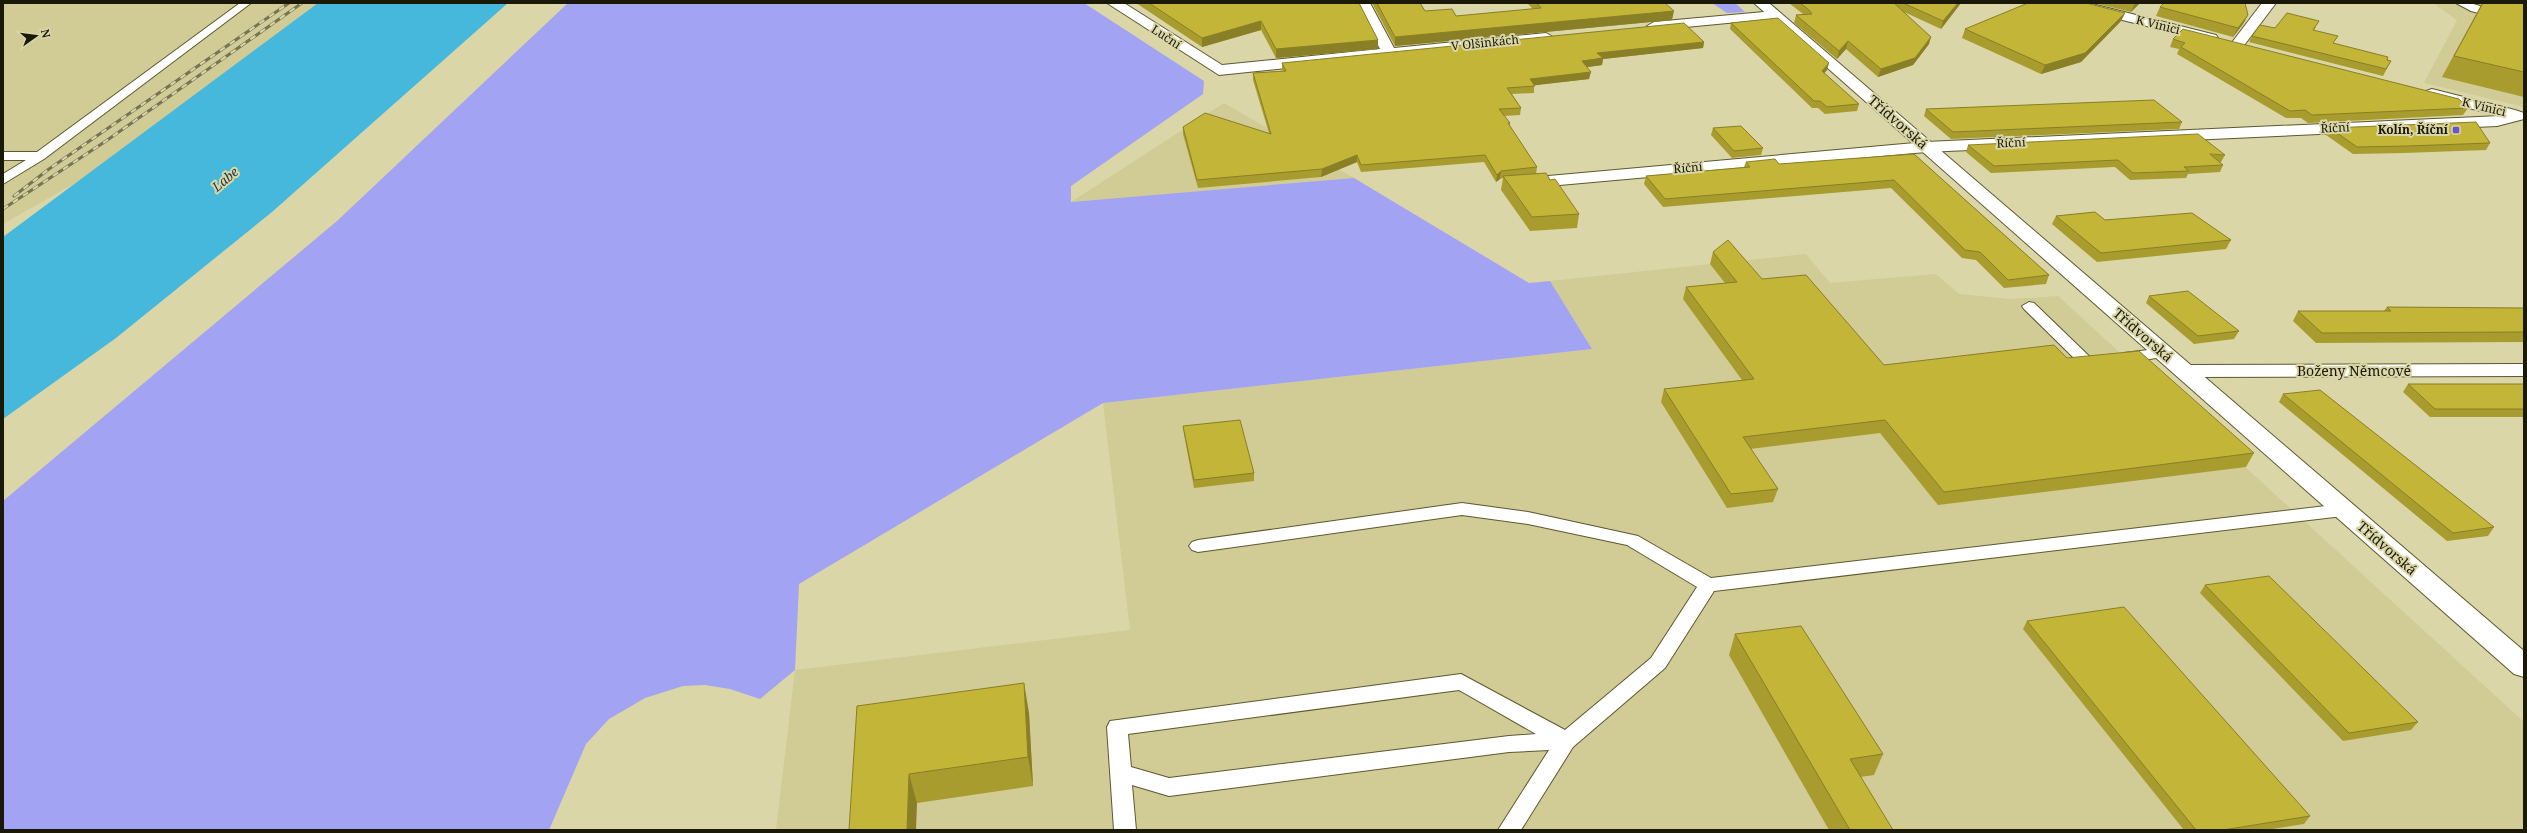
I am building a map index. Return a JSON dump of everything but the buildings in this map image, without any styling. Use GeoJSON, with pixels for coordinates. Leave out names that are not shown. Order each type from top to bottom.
{"type":"FeatureCollection","features":[{"type":"Feature","properties":{"kind":"street","name":"Luční"},"geometry":{"type":"LineString","coordinates":[[1114,3],[1219,70]]}},
{"type":"Feature","properties":{"kind":"street"},"geometry":{"type":"LineString","coordinates":[[1363,3],[1389,52]]}},
{"type":"Feature","properties":{"kind":"street","name":"Třídvorská"},"geometry":{"type":"LineString","coordinates":[[1761,3],[2524,667]]}},
{"type":"Feature","properties":{"kind":"street","name":"K Vinici"},"geometry":{"type":"LineString","coordinates":[[2071,3],[2252,49]]}},
{"type":"Feature","properties":{"kind":"street"},"geometry":{"type":"LineString","coordinates":[[2237,45],[2268,3]]}},
{"type":"Feature","properties":{"kind":"street"},"geometry":{"type":"LineString","coordinates":[[1642,28],[1774,15]]}},
{"type":"Feature","properties":{"kind":"street","name":"V Olšinkách"},"geometry":{"type":"LineString","coordinates":[[1219,70],[1563,35]]}},
{"type":"Feature","properties":{"kind":"street","name":"K Vinici"},"geometry":{"type":"LineString","coordinates":[[2415,90],[2521,116]]}},
{"type":"Feature","properties":{"kind":"street","name":"Říční"},"geometry":{"type":"LineString","coordinates":[[1506,184],[1926,147],[2497,121],[2521,116]]}},
{"type":"Feature","properties":{"kind":"street","name":"Boženy Němcové"},"geometry":{"type":"LineString","coordinates":[[2184,371],[2524,370]]}},
{"type":"Feature","properties":{"kind":"lane"},"geometry":{"type":"LineString","coordinates":[[3,180],[40,156],[246,3]]}},
{"type":"Feature","properties":{"kind":"lane"},"geometry":{"type":"LineString","coordinates":[[2461,3],[2475,10],[2524,22]]}},
{"type":"Feature","properties":{"kind":"lane"},"geometry":{"type":"LineString","coordinates":[[3,156],[40,156]]}},
{"type":"Feature","properties":{"kind":"lane"},"geometry":{"type":"LineString","coordinates":[[2029,306],[2087,363],[2164,353]]}},
{"type":"Feature","properties":{"kind":"lane"},"geometry":{"type":"LineString","coordinates":[[1198,546],[1462,509],[1528,518],[1632,540],[1708,585],[2343,510]]}},
{"type":"Feature","properties":{"kind":"lane"},"geometry":{"type":"LineString","coordinates":[[1509,830],[1566,741],[1658,663],[1708,585]]}},
{"type":"Feature","properties":{"kind":"lane"},"geometry":{"type":"LineString","coordinates":[[1125,830],[1117,727],[1461,682],[1566,741]]}},
{"type":"Feature","properties":{"kind":"lane"},"geometry":{"type":"LineString","coordinates":[[1121,773],[1169,787],[1509,744],[1566,741]]}},
{"type":"Feature","properties":{"kind":"shaded area"},"geometry":{"type":"Polygon","coordinates":[[[3,3],[318,3],[84,178],[3,224],[3,3]]]}},
{"type":"Feature","properties":{"kind":"shaded area"},"geometry":{"type":"Polygon","coordinates":[[[568,3],[1084,3],[1204,81],[1203,94],[1071,186],[1071,202],[1354,178],[1529,283],[1550,281],[1592,349],[1103,403],[799,584],[795,670],[760,699],[730,689],[705,685],[683,686],[645,698],[609,719],[586,744],[549,830],[3,830],[3,501],[337,221],[568,3]]]}},
{"type":"Feature","properties":{"kind":"shaded area"},"geometry":{"type":"Polygon","coordinates":[[[1712,3],[1735,3],[1745,12],[1727,13],[1712,3]]]}},
{"type":"Feature","properties":{"kind":"shaded area"},"geometry":{"type":"Polygon","coordinates":[[[2433,3],[2524,3],[2524,107],[2424,83],[2457,20],[2433,3]]]}},
{"type":"Feature","properties":{"kind":"shaded area"},"geometry":{"type":"Polygon","coordinates":[[[1224,103],[1354,178],[1071,202],[1224,103]]]}},
{"type":"Feature","properties":{"kind":"shaded area"},"geometry":{"type":"Polygon","coordinates":[[[1806,254],[1830,283],[1936,274],[1959,294],[2010,299],[2058,296],[2524,722],[2524,830],[776,830],[795,670],[1130,630],[1103,403],[1592,349],[1550,281],[1806,254]]]}},
{"type":"Feature","properties":{"kind":"water","name":"Labe"},"geometry":{"type":"Polygon","coordinates":[[[318,3],[508,3],[272,212],[116,338],[3,419],[3,237],[318,3]]]}},
{"type":"Feature","properties":{"kind":"railway"},"geometry":{"type":"LineString","coordinates":[[14,196],[49,169],[289,3]]}},
{"type":"Feature","properties":{"kind":"railway"},"geometry":{"type":"LineString","coordinates":[[3,209],[106,141],[302,3]]}},
{"type":"Feature","properties":{"kind":"place","name":"Kolín, Říční"},"geometry":{"type":"Point","coordinates":[2456,130]}}]}
